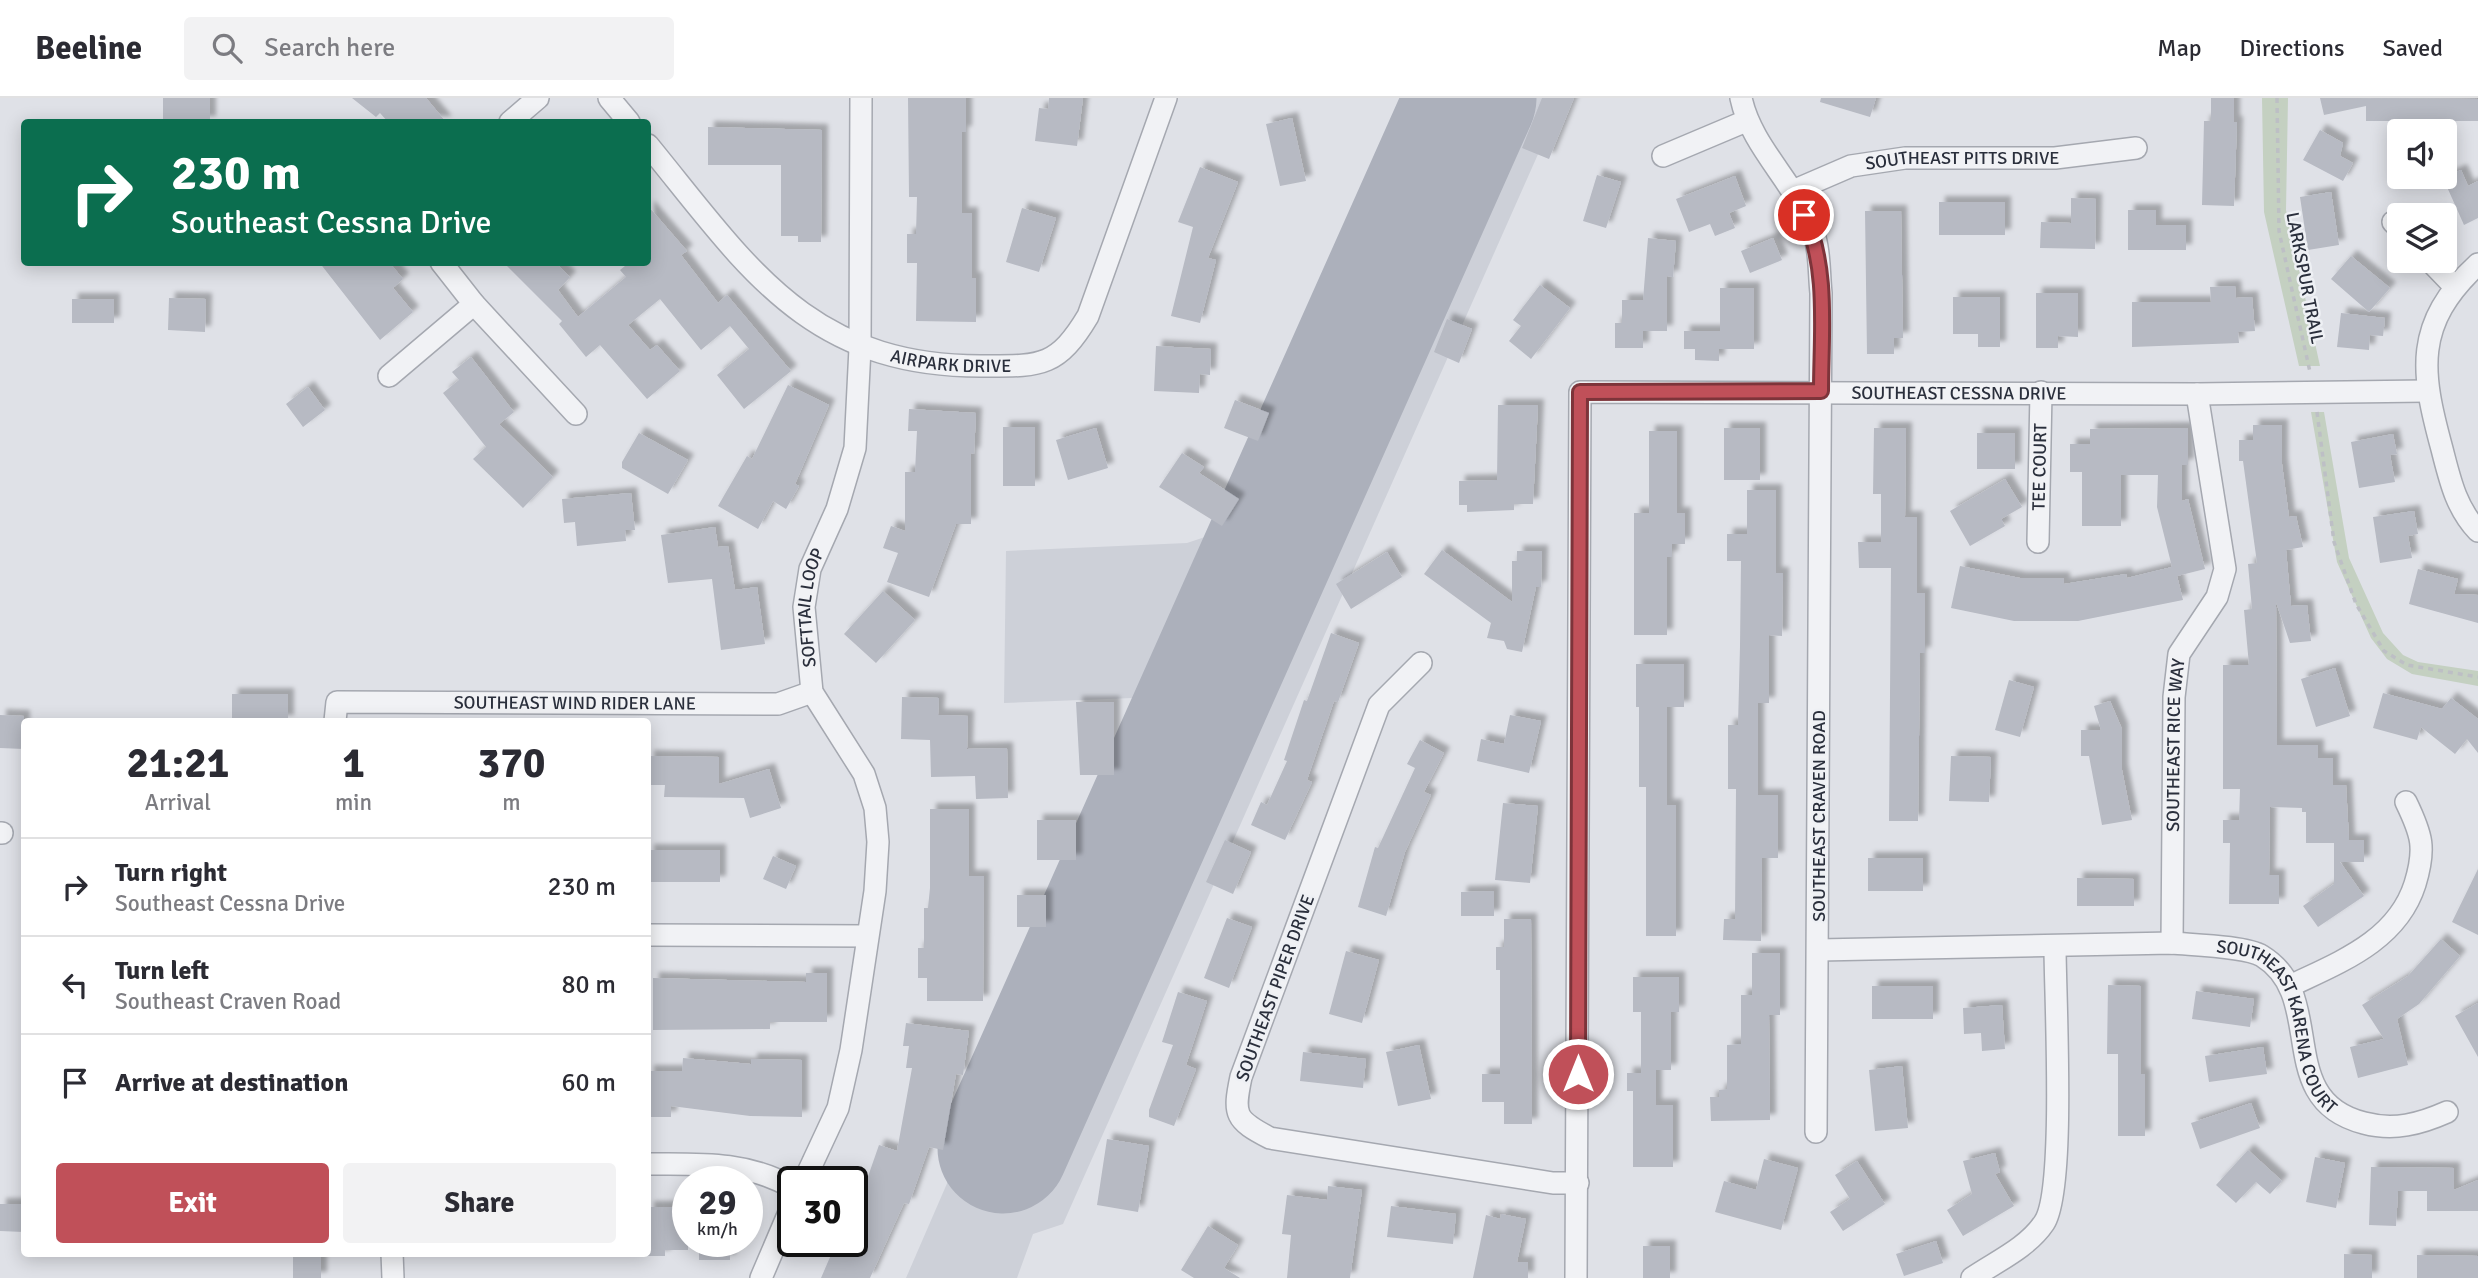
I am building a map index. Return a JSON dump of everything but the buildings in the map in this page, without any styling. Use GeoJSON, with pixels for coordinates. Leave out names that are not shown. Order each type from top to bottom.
{"type":"FeatureCollection","features":[{"type":"Feature","properties":{"kind":"street"},"geometry":{"type":"LineString","coordinates":[[514,119],[538,98]]}},
{"type":"Feature","properties":{"kind":"street"},"geometry":{"type":"LineString","coordinates":[[609,98],[626,119]]}},
{"type":"Feature","properties":{"kind":"street","name":"SOFTTAIL LOOP"},"geometry":{"type":"LineString","coordinates":[[811,1166],[838,1108],[851,1050],[875,891],[878,842],[875,808],[864,775],[812,692],[804,607],[810,569],[837,509],[855,448],[860,348],[861,98]]}},
{"type":"Feature","properties":{"kind":"street","name":"AIRPARK DRIVE"},"geometry":{"type":"LineString","coordinates":[[651,149],[744,263],[780,299],[860,348],[951,366],[1023,366],[1049,361],[1071,345],[1088,316],[1166,98]]}},
{"type":"Feature","properties":{"kind":"street","name":"SOUTHEAST CRAVEN ROAD"},"geometry":{"type":"LineString","coordinates":[[1741,98],[1746,121],[1793,191],[1815,238],[1821,293],[1816,1132]]}},
{"type":"Feature","properties":{"kind":"street"},"geometry":{"type":"LineString","coordinates":[[1663,156],[1746,121]]}},
{"type":"Feature","properties":{"kind":"street","name":"SOUTHEAST PITTS DRIVE"},"geometry":{"type":"LineString","coordinates":[[1793,191],[1851,166],[1905,158],[2055,158],[2136,148]]}},
{"type":"Feature","properties":{"kind":"street"},"geometry":{"type":"LineString","coordinates":[[2478,264],[2455,286],[2432,327],[2424,362],[2426,391],[2462,514],[2478,531]]}},
{"type":"Feature","properties":{"kind":"street"},"geometry":{"type":"LineString","coordinates":[[444,266],[474,304],[576,414]]}},
{"type":"Feature","properties":{"kind":"street"},"geometry":{"type":"LineString","coordinates":[[2442,273],[2455,286]]}},
{"type":"Feature","properties":{"kind":"street"},"geometry":{"type":"LineString","coordinates":[[389,376],[474,304]]}},
{"type":"Feature","properties":{"kind":"street","name":"SOUTHEAST CESSNA DRIVE"},"geometry":{"type":"LineString","coordinates":[[1576,1278],[1580,392],[2041,391],[2197,394],[2426,391]]}},
{"type":"Feature","properties":{"kind":"street","name":"TEE COURT"},"geometry":{"type":"LineString","coordinates":[[2038,542],[2041,391]]}},
{"type":"Feature","properties":{"kind":"street","name":"SOUTHEAST RICE WAY"},"geometry":{"type":"LineString","coordinates":[[2172,943],[2174,696],[2179,654],[2217,597],[2225,569],[2197,394]]}},
{"type":"Feature","properties":{"kind":"street","name":"SOUTHEAST PIPER DRIVE"},"geometry":{"type":"LineString","coordinates":[[1421,663],[1379,705],[1241,1077],[1235,1108],[1244,1125],[1270,1138],[1553,1182],[1578,1183]]}},
{"type":"Feature","properties":{"kind":"street","name":"SOUTHEAST WIND RIDER LANE"},"geometry":{"type":"LineString","coordinates":[[336,711],[778,704],[812,692]]}},
{"type":"Feature","properties":{"kind":"street"},"geometry":{"type":"LineString","coordinates":[[2290,986],[2346,959],[2385,934],[2409,903],[2423,857],[2418,826],[2406,802]]}},
{"type":"Feature","properties":{"kind":"street"},"geometry":{"type":"LineString","coordinates":[[651,935],[867,936]]}},
{"type":"Feature","properties":{"kind":"street","name":"SOUTHEAST KARENA COURT"},"geometry":{"type":"LineString","coordinates":[[2055,947],[2172,943],[2219,947],[2261,956],[2290,986],[2299,1010],[2305,1064],[2322,1100],[2347,1119],[2374,1126],[2416,1125],[2447,1112]]}},
{"type":"Feature","properties":{"kind":"street"},"geometry":{"type":"LineString","coordinates":[[1819,950],[2055,947],[2056,1183],[2045,1222],[2018,1249],[1972,1278]]}},
{"type":"Feature","properties":{"kind":"street"},"geometry":{"type":"LineString","coordinates":[[651,1164],[726,1164],[777,1179]]}},
{"type":"Feature","properties":{"kind":"street"},"geometry":{"type":"LineString","coordinates":[[761,1278],[777,1240]]}},
{"type":"Feature","properties":{"kind":"street"},"geometry":{"type":"LineString","coordinates":[[393,1257],[393,1278]]}},
{"type":"Feature","properties":{"kind":"path","name":"LARKSPUR TRAIL"},"geometry":{"type":"LineString","coordinates":[[2277,98],[2279,231],[2312,379]]}},
{"type":"Feature","properties":{"kind":"path"},"geometry":{"type":"LineString","coordinates":[[2316,406],[2334,542],[2356,604],[2384,651],[2407,665],[2478,677]]}},
{"type":"Feature","properties":{"kind":"shaded area"},"geometry":{"type":"Polygon","coordinates":[[[1420,98],[1563,98],[1063,1224],[1033,1234],[1017,1278],[906,1278],[1158,697],[1004,703],[1006,551],[1187,543],[1211,535],[1230,520],[1240,506],[1420,98]]]}},
{"type":"Feature","properties":{"kind":"green space"},"geometry":{"type":"Polygon","coordinates":[[[2262,98],[2288,98],[2286,210],[2320,366],[2299,366],[2264,212],[2262,98]]]}},
{"type":"Feature","properties":{"kind":"green space"},"geometry":{"type":"Polygon","coordinates":[[[2311,412],[2324,412],[2349,558],[2383,633],[2403,655],[2418,662],[2478,671],[2478,686],[2412,674],[2387,659],[2371,638],[2337,562],[2311,412]]]}},
{"type":"Feature","properties":{"kind":"runway"},"geometry":{"type":"LineString","coordinates":[[1003,1148],[1471,98]]}},
{"type":"Feature","properties":{"kind":"route"},"geometry":{"type":"LineString","coordinates":[[1578,1074],[1580,392],[1821,391],[1821,293],[1815,238],[1804,215]]}}]}
